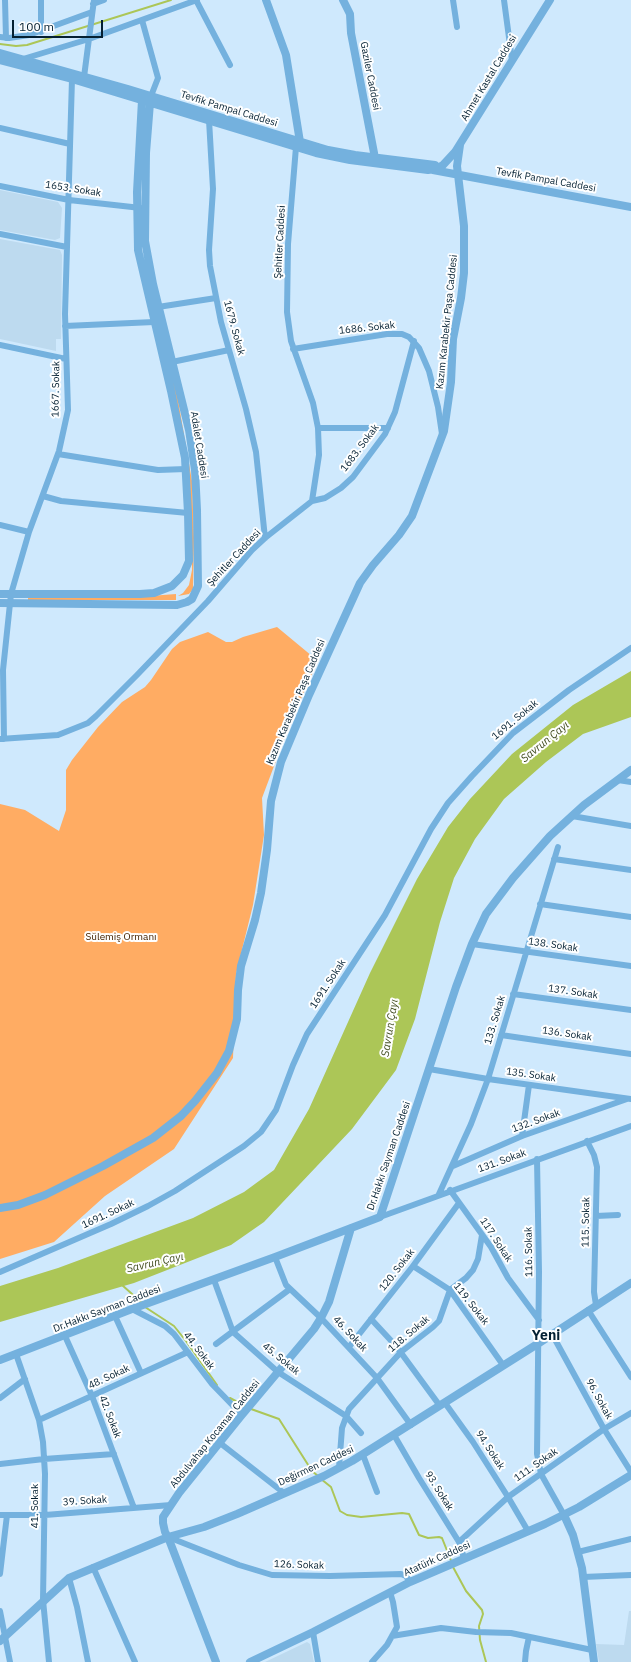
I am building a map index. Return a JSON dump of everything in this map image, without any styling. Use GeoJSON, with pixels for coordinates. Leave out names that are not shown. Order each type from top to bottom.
{"type":"FeatureCollection","features":[{"type":"Feature","properties":{"kind":"street"},"geometry":{"type":"LineString","coordinates":[[5,0],[3,37],[23,36],[41,32],[92,12]]}},
{"type":"Feature","properties":{"kind":"street"},"geometry":{"type":"LineString","coordinates":[[41,0],[41,32]]}},
{"type":"Feature","properties":{"kind":"street"},"geometry":{"type":"LineString","coordinates":[[84,77],[93,2],[104,0]]}},
{"type":"Feature","properties":{"kind":"street"},"geometry":{"type":"LineString","coordinates":[[23,60],[89,39],[196,0],[230,65]]}},
{"type":"Feature","properties":{"kind":"street"},"geometry":{"type":"LineString","coordinates":[[266,0],[286,54],[298,144]]}},
{"type":"Feature","properties":{"kind":"street","name":"Gaziler Caddesi"},"geometry":{"type":"LineString","coordinates":[[343,0],[350,14],[351,33],[375,158]]}},
{"type":"Feature","properties":{"kind":"street"},"geometry":{"type":"LineString","coordinates":[[453,0],[457,27]]}},
{"type":"Feature","properties":{"kind":"street"},"geometry":{"type":"LineString","coordinates":[[504,0],[512,60]]}},
{"type":"Feature","properties":{"kind":"street","name":"Ahmet Kastal Caddesi"},"geometry":{"type":"LineString","coordinates":[[444,165],[460,145],[550,0]]}},
{"type":"Feature","properties":{"kind":"street"},"geometry":{"type":"LineString","coordinates":[[0,594],[154,593],[172,586],[183,575],[189,561],[186,469],[178,422],[138,250],[148,100],[158,78],[142,20]]}},
{"type":"Feature","properties":{"kind":"street","name":"Tevfik Pampal Caddesi"},"geometry":{"type":"LineString","coordinates":[[0,53],[84,77],[209,120],[298,144],[375,158],[425,165],[444,165]]}},
{"type":"Feature","properties":{"kind":"street","name":"Tevfik Pampal Caddesi"},"geometry":{"type":"LineString","coordinates":[[0,60],[148,100],[298,144],[316,153],[350,160],[457,174],[631,207]]}},
{"type":"Feature","properties":{"kind":"street","name":"1667. Sokak"},"geometry":{"type":"LineString","coordinates":[[2,739],[4,670],[10,603],[29,532],[58,454],[68,410],[65,326],[72,79]]}},
{"type":"Feature","properties":{"kind":"street","name":"1679. Sokak"},"geometry":{"type":"LineString","coordinates":[[209,120],[213,189],[209,258],[216,298],[256,452],[265,538]]}},
{"type":"Feature","properties":{"kind":"street"},"geometry":{"type":"LineString","coordinates":[[0,128],[70,144]]}},
{"type":"Feature","properties":{"kind":"street","name":"Şehitler Caddesi"},"geometry":{"type":"LineString","coordinates":[[2,739],[58,735],[88,723],[143,670],[208,601],[241,562],[265,538],[312,501],[319,455],[318,428],[313,403],[293,349],[289,329],[287,280],[288,244],[298,144]]}},
{"type":"Feature","properties":{"kind":"street","name":"Kazım Karabekir Paşa Caddesi"},"geometry":{"type":"LineString","coordinates":[[0,1208],[18,1205],[45,1195],[103,1166],[153,1138],[181,1116],[207,1086],[223,1063],[232,1042],[236,1027],[241,966],[261,893],[267,850],[271,801],[281,762],[325,659],[360,583],[373,565],[399,536],[412,516],[442,436],[448,407],[453,339],[464,273],[464,226],[461,190],[457,174],[460,145]]}},
{"type":"Feature","properties":{"kind":"street","name":"Tevfik Pampal Caddesi"},"geometry":{"type":"LineString","coordinates":[[433,170],[444,165]]}},
{"type":"Feature","properties":{"kind":"street","name":"1653. Sokak"},"geometry":{"type":"LineString","coordinates":[[0,186],[69,200],[140,208]]}},
{"type":"Feature","properties":{"kind":"street","name":"Adalet Caddesi"},"geometry":{"type":"LineString","coordinates":[[0,603],[177,605],[192,599],[198,586],[199,574],[195,470],[189,430],[147,258],[140,208]]}},
{"type":"Feature","properties":{"kind":"street"},"geometry":{"type":"LineString","coordinates":[[0,234],[67,247]]}},
{"type":"Feature","properties":{"kind":"street"},"geometry":{"type":"LineString","coordinates":[[158,307],[216,298]]}},
{"type":"Feature","properties":{"kind":"street"},"geometry":{"type":"LineString","coordinates":[[65,326],[154,322]]}},
{"type":"Feature","properties":{"kind":"street","name":"1686. Sokak"},"geometry":{"type":"LineString","coordinates":[[293,349],[387,334],[402,334],[414,341]]}},
{"type":"Feature","properties":{"kind":"street"},"geometry":{"type":"LineString","coordinates":[[414,341],[424,356],[432,382],[442,436]]}},
{"type":"Feature","properties":{"kind":"street","name":"1683. Sokak"},"geometry":{"type":"LineString","coordinates":[[312,501],[325,498],[341,488],[353,477],[371,454],[388,428],[395,412],[414,341]]}},
{"type":"Feature","properties":{"kind":"street"},"geometry":{"type":"LineString","coordinates":[[0,345],[66,359]]}},
{"type":"Feature","properties":{"kind":"street"},"geometry":{"type":"LineString","coordinates":[[172,362],[229,350]]}},
{"type":"Feature","properties":{"kind":"street"},"geometry":{"type":"LineString","coordinates":[[318,428],[388,428]]}},
{"type":"Feature","properties":{"kind":"street"},"geometry":{"type":"LineString","coordinates":[[58,454],[158,470],[186,469]]}},
{"type":"Feature","properties":{"kind":"street"},"geometry":{"type":"LineString","coordinates":[[43,496],[61,501],[188,513]]}},
{"type":"Feature","properties":{"kind":"street"},"geometry":{"type":"LineString","coordinates":[[0,525],[29,532]]}},
{"type":"Feature","properties":{"kind":"street","name":"1691. Sokak"},"geometry":{"type":"LineString","coordinates":[[0,1272],[111,1224],[148,1206],[180,1188],[244,1146],[261,1132],[276,1110],[293,1065],[308,1034],[385,915],[431,829],[448,803],[513,733],[569,690],[631,648]]}},
{"type":"Feature","properties":{"kind":"street","name":"Dr.Hakkı Sayman Caddesi"},"geometry":{"type":"LineString","coordinates":[[0,1360],[132,1309],[275,1258],[380,1217],[472,944],[486,914],[513,878],[550,836],[572,816],[631,770]]}},
{"type":"Feature","properties":{"kind":"street"},"geometry":{"type":"LineString","coordinates":[[618,780],[631,782]]}},
{"type":"Feature","properties":{"kind":"street"},"geometry":{"type":"LineString","coordinates":[[572,816],[631,826]]}},
{"type":"Feature","properties":{"kind":"street","name":"133. Sokak"},"geometry":{"type":"LineString","coordinates":[[439,1194],[471,1124],[488,1079],[558,847]]}},
{"type":"Feature","properties":{"kind":"street"},"geometry":{"type":"LineString","coordinates":[[554,860],[631,870]]}},
{"type":"Feature","properties":{"kind":"street"},"geometry":{"type":"LineString","coordinates":[[540,904],[631,917]]}},
{"type":"Feature","properties":{"kind":"street","name":"138. Sokak"},"geometry":{"type":"LineString","coordinates":[[472,944],[631,966]]}},
{"type":"Feature","properties":{"kind":"street","name":"137. Sokak"},"geometry":{"type":"LineString","coordinates":[[513,994],[631,1010]]}},
{"type":"Feature","properties":{"kind":"street","name":"136. Sokak"},"geometry":{"type":"LineString","coordinates":[[501,1035],[631,1054]]}},
{"type":"Feature","properties":{"kind":"street","name":"135. Sokak"},"geometry":{"type":"LineString","coordinates":[[429,1069],[629,1099]]}},
{"type":"Feature","properties":{"kind":"street"},"geometry":{"type":"LineString","coordinates":[[522,1136],[529,1085]]}},
{"type":"Feature","properties":{"kind":"street","name":"132. Sokak"},"geometry":{"type":"LineString","coordinates":[[453,1166],[522,1136],[629,1099]]}},
{"type":"Feature","properties":{"kind":"street","name":"131. Sokak"},"geometry":{"type":"LineString","coordinates":[[380,1217],[450,1190],[631,1126]]}},
{"type":"Feature","properties":{"kind":"street","name":"115. Sokak"},"geometry":{"type":"LineString","coordinates":[[587,1141],[594,1155],[597,1167],[594,1292],[596,1305]]}},
{"type":"Feature","properties":{"kind":"street","name":"116. Sokak"},"geometry":{"type":"LineString","coordinates":[[536,1159],[539,1243],[537,1454],[540,1474]]}},
{"type":"Feature","properties":{"kind":"street","name":"117. Sokak"},"geometry":{"type":"LineString","coordinates":[[450,1190],[495,1253],[508,1278],[539,1320]]}},
{"type":"Feature","properties":{"kind":"street","name":"120. Sokak"},"geometry":{"type":"LineString","coordinates":[[349,1348],[413,1266],[459,1203]]}},
{"type":"Feature","properties":{"kind":"street"},"geometry":{"type":"LineString","coordinates":[[596,1216],[618,1215]]}},
{"type":"Feature","properties":{"kind":"street","name":"Abdulvahap Kocaman Caddesi"},"geometry":{"type":"LineString","coordinates":[[216,1662],[168,1536],[165,1532],[163,1517],[170,1505],[242,1414],[321,1318],[329,1302],[351,1228]]}},
{"type":"Feature","properties":{"kind":"street"},"geometry":{"type":"LineString","coordinates":[[450,1290],[466,1278],[473,1270],[478,1259],[482,1235]]}},
{"type":"Feature","properties":{"kind":"street","name":"46. Sokak"},"geometry":{"type":"LineString","coordinates":[[275,1258],[284,1280],[290,1289],[321,1318],[377,1378],[411,1425]]}},
{"type":"Feature","properties":{"kind":"street","name":"119. Sokak"},"geometry":{"type":"LineString","coordinates":[[413,1266],[450,1290],[503,1365]]}},
{"type":"Feature","properties":{"kind":"street","name":"45. Sokak"},"geometry":{"type":"LineString","coordinates":[[214,1280],[233,1332],[278,1372],[346,1416],[361,1433]]}},
{"type":"Feature","properties":{"kind":"street","name":"Değirmen Caddesi"},"geometry":{"type":"LineString","coordinates":[[2,1639],[68,1578],[168,1536],[204,1528],[314,1479],[324,1476],[363,1455],[588,1310],[630,1287]]}},
{"type":"Feature","properties":{"kind":"street"},"geometry":{"type":"LineString","coordinates":[[216,1344],[290,1289]]}},
{"type":"Feature","properties":{"kind":"street","name":"118. Sokak"},"geometry":{"type":"LineString","coordinates":[[338,1468],[342,1428],[349,1409],[401,1352],[439,1321],[450,1290]]}},
{"type":"Feature","properties":{"kind":"street","name":"44. Sokak"},"geometry":{"type":"LineString","coordinates":[[132,1309],[165,1326],[174,1334],[212,1384],[242,1414]]}},
{"type":"Feature","properties":{"kind":"street"},"geometry":{"type":"LineString","coordinates":[[588,1310],[631,1378]]}},
{"type":"Feature","properties":{"kind":"street"},"geometry":{"type":"LineString","coordinates":[[115,1316],[141,1373]]}},
{"type":"Feature","properties":{"kind":"street","name":"94. Sokak"},"geometry":{"type":"LineString","coordinates":[[371,1319],[401,1352],[473,1442],[528,1532]]}},
{"type":"Feature","properties":{"kind":"street","name":"96. Sokak"},"geometry":{"type":"LineString","coordinates":[[552,1334],[604,1429],[631,1472]]}},
{"type":"Feature","properties":{"kind":"street","name":"42. Sokak"},"geometry":{"type":"LineString","coordinates":[[65,1336],[92,1396],[134,1508]]}},
{"type":"Feature","properties":{"kind":"street","name":"48. Sokak"},"geometry":{"type":"LineString","coordinates":[[40,1420],[188,1352]]}},
{"type":"Feature","properties":{"kind":"street","name":"41. Sokak"},"geometry":{"type":"LineString","coordinates":[[16,1354],[40,1420],[44,1459],[44,1600],[49,1662]]}},
{"type":"Feature","properties":{"kind":"street"},"geometry":{"type":"LineString","coordinates":[[0,1398],[25,1379]]}},
{"type":"Feature","properties":{"kind":"street","name":"111. Sokak"},"geometry":{"type":"LineString","coordinates":[[459,1542],[508,1497],[604,1429],[631,1413]]}},
{"type":"Feature","properties":{"kind":"street","name":"93. Sokak"},"geometry":{"type":"LineString","coordinates":[[394,1435],[459,1542],[464,1558]]}},
{"type":"Feature","properties":{"kind":"street"},"geometry":{"type":"LineString","coordinates":[[220,1443],[284,1493]]}},
{"type":"Feature","properties":{"kind":"street"},"geometry":{"type":"LineString","coordinates":[[0,1464],[114,1454]]}},
{"type":"Feature","properties":{"kind":"street"},"geometry":{"type":"LineString","coordinates":[[363,1455],[377,1492]]}},
{"type":"Feature","properties":{"kind":"street"},"geometry":{"type":"LineString","coordinates":[[540,1474],[564,1515],[573,1535],[578,1552],[583,1577],[594,1662]]}},
{"type":"Feature","properties":{"kind":"street","name":"Atatürk Caddesi"},"geometry":{"type":"LineString","coordinates":[[252,1662],[410,1582],[528,1532],[564,1515],[631,1475]]}},
{"type":"Feature","properties":{"kind":"street","name":"39. Sokak"},"geometry":{"type":"LineString","coordinates":[[0,1515],[45,1515],[170,1505]]}},
{"type":"Feature","properties":{"kind":"street"},"geometry":{"type":"LineString","coordinates":[[0,1574],[7,1515]]}},
{"type":"Feature","properties":{"kind":"street","name":"126. Sokak"},"geometry":{"type":"LineString","coordinates":[[168,1536],[239,1565],[272,1574],[330,1576],[401,1574],[406,1576],[410,1582]]}},
{"type":"Feature","properties":{"kind":"street"},"geometry":{"type":"LineString","coordinates":[[578,1552],[631,1539]]}},
{"type":"Feature","properties":{"kind":"street"},"geometry":{"type":"LineString","coordinates":[[93,1567],[135,1662]]}},
{"type":"Feature","properties":{"kind":"street"},"geometry":{"type":"LineString","coordinates":[[583,1577],[631,1575]]}},
{"type":"Feature","properties":{"kind":"street"},"geometry":{"type":"LineString","coordinates":[[68,1578],[77,1607],[88,1662]]}},
{"type":"Feature","properties":{"kind":"street"},"geometry":{"type":"LineString","coordinates":[[372,1662],[397,1627],[390,1592]]}},
{"type":"Feature","properties":{"kind":"street"},"geometry":{"type":"LineString","coordinates":[[0,1611],[2,1639],[10,1662]]}},
{"type":"Feature","properties":{"kind":"street"},"geometry":{"type":"LineString","coordinates":[[392,1636],[441,1628],[511,1633],[592,1650]]}},
{"type":"Feature","properties":{"kind":"street"},"geometry":{"type":"LineString","coordinates":[[313,1632],[318,1662]]}},
{"type":"Feature","properties":{"kind":"street"},"geometry":{"type":"LineString","coordinates":[[525,1662],[529,1637]]}},
{"type":"Feature","properties":{"kind":"shaded area"},"geometry":{"type":"Polygon","coordinates":[[[0,190],[58,202],[62,208],[60,238],[55,240],[0,230],[0,190]]]}},
{"type":"Feature","properties":{"kind":"shaded area"},"geometry":{"type":"Polygon","coordinates":[[[0,239],[60,250],[62,255],[61,339],[56,339],[56,351],[0,339],[0,239]]]}},
{"type":"Feature","properties":{"kind":"shaded area"},"geometry":{"type":"Polygon","coordinates":[[[629,1611],[631,1611],[631,1662],[599,1662],[596,1644],[624,1645],[629,1611]]]}},
{"type":"Feature","properties":{"kind":"shaded area"},"geometry":{"type":"Polygon","coordinates":[[[307,1642],[310,1644],[314,1662],[265,1662],[307,1642]]]}},
{"type":"Feature","properties":{"kind":"green space"},"geometry":{"type":"Polygon","coordinates":[[[162,333],[177,394],[192,481],[194,538],[193,589],[189,594],[178,596],[183,593],[189,585],[192,570],[190,479],[188,462],[162,333]]]}},
{"type":"Feature","properties":{"kind":"green space"},"geometry":{"type":"Polygon","coordinates":[[[176,594],[176,600],[28,600],[28,598],[124,598],[176,594]]]}},
{"type":"Feature","properties":{"kind":"green space","name":"Sülemiş Ormanı"},"geometry":{"type":"Polygon","coordinates":[[[277,627],[318,661],[291,721],[262,798],[264,835],[253,905],[236,974],[233,1058],[174,1149],[105,1196],[54,1242],[0,1259],[0,804],[25,810],[59,831],[66,810],[66,770],[72,760],[98,727],[122,702],[145,687],[172,649],[180,642],[208,632],[226,642],[232,642],[243,637],[277,627]]]}},
{"type":"Feature","properties":{"kind":"water","name":"Savrun Çayı"},"geometry":{"type":"Polygon","coordinates":[[[631,671],[631,717],[583,734],[546,762],[504,799],[475,839],[454,878],[440,922],[415,1019],[396,1070],[352,1129],[264,1222],[231,1245],[134,1283],[0,1322],[0,1286],[58,1268],[193,1218],[244,1192],[274,1170],[309,1109],[370,973],[417,879],[448,827],[470,799],[512,754],[573,705],[631,671]]]}},
{"type":"Feature","properties":{"kind":"waterway"},"geometry":{"type":"LineString","coordinates":[[0,44],[16,46],[27,45],[171,0]]}},
{"type":"Feature","properties":{"kind":"waterway"},"geometry":{"type":"LineString","coordinates":[[122,1285],[141,1302]]}},
{"type":"Feature","properties":{"kind":"waterway"},"geometry":{"type":"LineString","coordinates":[[145,1307],[174,1326],[217,1385]]}},
{"type":"Feature","properties":{"kind":"waterway"},"geometry":{"type":"LineString","coordinates":[[230,1398],[245,1406]]}},
{"type":"Feature","properties":{"kind":"waterway"},"geometry":{"type":"LineString","coordinates":[[251,1409],[279,1419],[312,1471],[318,1476]]}},
{"type":"Feature","properties":{"kind":"waterway"},"geometry":{"type":"LineString","coordinates":[[321,1479],[331,1487],[340,1511],[347,1515],[361,1517],[402,1513],[409,1514],[419,1535],[428,1538],[442,1538],[452,1563]]}},
{"type":"Feature","properties":{"kind":"waterway"},"geometry":{"type":"LineString","coordinates":[[453,1567],[466,1591],[482,1610],[483,1614],[479,1626],[480,1640],[486,1662]]}},
{"type":"Feature","properties":{"kind":"district","name":"Yeni"},"geometry":{"type":"Point","coordinates":[546,1336]}}]}
